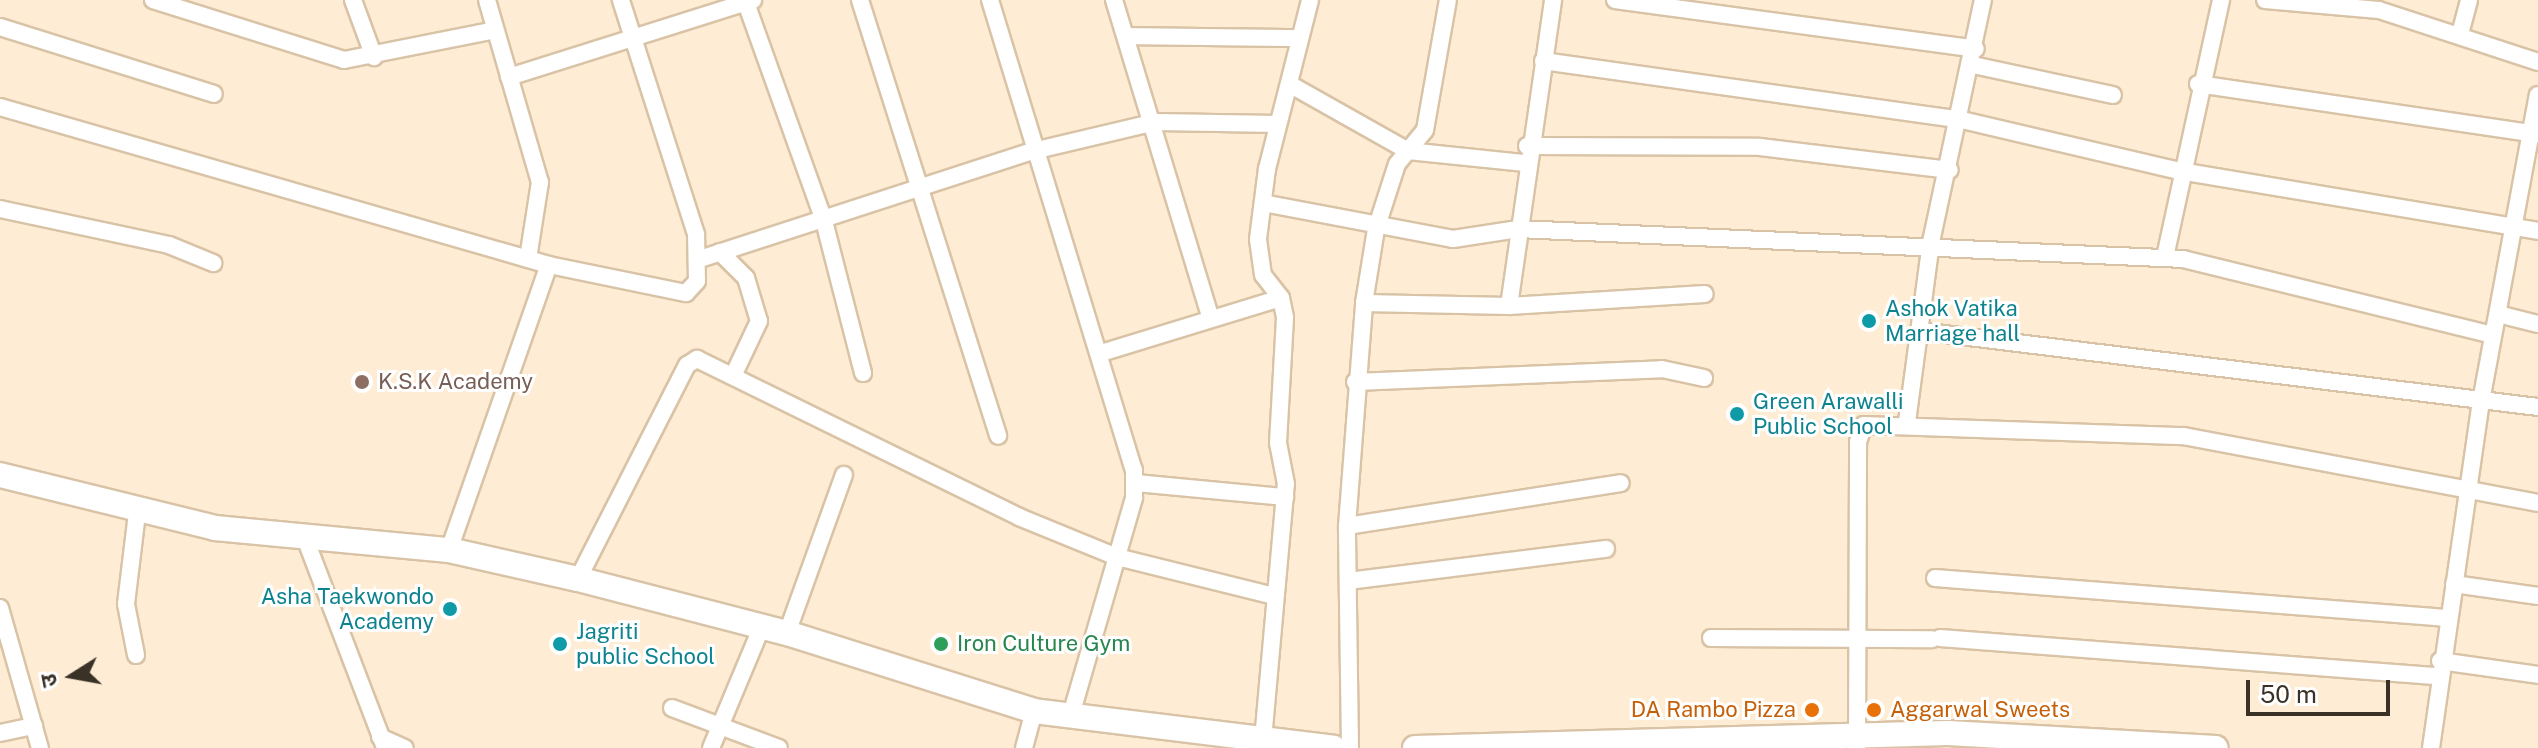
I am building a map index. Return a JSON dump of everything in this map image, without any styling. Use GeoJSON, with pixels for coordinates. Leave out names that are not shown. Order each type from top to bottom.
{"type":"FeatureCollection","features":[{"type":"Feature","properties":{"kind":"street"},"geometry":{"type":"LineString","coordinates":[[153,0],[335,59],[374,57],[495,30]]}},
{"type":"Feature","properties":{"kind":"street"},"geometry":{"type":"LineString","coordinates":[[353,0],[374,57]]}},
{"type":"Feature","properties":{"kind":"street"},"geometry":{"type":"LineString","coordinates":[[487,0],[541,194],[528,259]]}},
{"type":"Feature","properties":{"kind":"street"},"geometry":{"type":"LineString","coordinates":[[0,107],[549,265],[682,293],[693,290],[700,259],[621,0]]}},
{"type":"Feature","properties":{"kind":"street"},"geometry":{"type":"LineString","coordinates":[[860,0],[922,187],[998,436]]}},
{"type":"Feature","properties":{"kind":"street"},"geometry":{"type":"LineString","coordinates":[[990,0],[1033,151],[1101,353],[1136,483],[1071,715]]}},
{"type":"Feature","properties":{"kind":"street"},"geometry":{"type":"LineString","coordinates":[[1114,0],[1156,122],[1210,316]]}},
{"type":"Feature","properties":{"kind":"street"},"geometry":{"type":"LineString","coordinates":[[1252,742],[1275,596],[1285,497],[1278,443],[1281,298],[1261,268],[1263,203],[1278,124],[1291,85],[1310,0]]}},
{"type":"Feature","properties":{"kind":"street"},"geometry":{"type":"LineString","coordinates":[[1350,748],[1347,526],[1355,382],[1364,303],[1376,229],[1408,151],[1425,130],[1448,0]]}},
{"type":"Feature","properties":{"kind":"street"},"geometry":{"type":"LineString","coordinates":[[1509,306],[1526,154],[1553,0]]}},
{"type":"Feature","properties":{"kind":"street"},"geometry":{"type":"LineString","coordinates":[[1615,0],[1975,57],[2113,95]]}},
{"type":"Feature","properties":{"kind":"street"},"geometry":{"type":"LineString","coordinates":[[1907,422],[1931,242],[1962,120],[1983,0]]}},
{"type":"Feature","properties":{"kind":"street"},"geometry":{"type":"LineString","coordinates":[[2165,257],[2198,84],[2221,0]]}},
{"type":"Feature","properties":{"kind":"street"},"geometry":{"type":"LineString","coordinates":[[2265,0],[2380,5],[2538,62]]}},
{"type":"Feature","properties":{"kind":"street"},"geometry":{"type":"LineString","coordinates":[[2460,34],[2469,0]]}},
{"type":"Feature","properties":{"kind":"street"},"geometry":{"type":"LineString","coordinates":[[509,77],[632,34],[748,1],[824,221],[863,373]]}},
{"type":"Feature","properties":{"kind":"street"},"geometry":{"type":"LineString","coordinates":[[0,27],[214,94]]}},
{"type":"Feature","properties":{"kind":"street"},"geometry":{"type":"LineString","coordinates":[[1128,36],[1300,38]]}},
{"type":"Feature","properties":{"kind":"street"},"geometry":{"type":"LineString","coordinates":[[1543,61],[1962,120],[2180,171],[2538,231]]}},
{"type":"Feature","properties":{"kind":"street"},"geometry":{"type":"LineString","coordinates":[[2198,84],[2534,134]]}},
{"type":"Feature","properties":{"kind":"street"},"geometry":{"type":"LineString","coordinates":[[1291,85],[1408,151],[1526,154],[1760,147],[1950,170]]}},
{"type":"Feature","properties":{"kind":"street"},"geometry":{"type":"LineString","coordinates":[[2431,748],[2439,669],[2470,490],[2482,396],[2512,225],[2534,134],[2538,95]]}},
{"type":"Feature","properties":{"kind":"street"},"geometry":{"type":"LineString","coordinates":[[700,259],[1033,151],[1156,122],[1278,124]]}},
{"type":"Feature","properties":{"kind":"street"},"geometry":{"type":"LineString","coordinates":[[1263,203],[1376,229],[1453,239],[1518,229],[1931,242],[2165,257],[2492,335]]}},
{"type":"Feature","properties":{"kind":"street"},"geometry":{"type":"LineString","coordinates":[[0,209],[169,245],[213,263]]}},
{"type":"Feature","properties":{"kind":"street"},"geometry":{"type":"LineString","coordinates":[[720,252],[746,278],[759,321],[733,376]]}},
{"type":"Feature","properties":{"kind":"street"},"geometry":{"type":"LineString","coordinates":[[449,550],[549,265]]}},
{"type":"Feature","properties":{"kind":"street"},"geometry":{"type":"LineString","coordinates":[[1364,303],[1509,306],[1705,294]]}},
{"type":"Feature","properties":{"kind":"street"},"geometry":{"type":"LineString","coordinates":[[1101,353],[1210,316],[1281,298]]}},
{"type":"Feature","properties":{"kind":"street"},"geometry":{"type":"LineString","coordinates":[[2498,314],[2538,324]]}},
{"type":"Feature","properties":{"kind":"street"},"geometry":{"type":"LineString","coordinates":[[1920,331],[2482,396],[2538,407]]}},
{"type":"Feature","properties":{"kind":"street"},"geometry":{"type":"LineString","coordinates":[[578,579],[687,365],[697,359],[1019,517],[1117,557],[1275,596]]}},
{"type":"Feature","properties":{"kind":"street"},"geometry":{"type":"LineString","coordinates":[[1355,382],[1662,369],[1704,378]]}},
{"type":"Feature","properties":{"kind":"street"},"geometry":{"type":"LineString","coordinates":[[1858,742],[1859,432],[1907,422],[2184,436],[2538,503]]}},
{"type":"Feature","properties":{"kind":"street"},"geometry":{"type":"LineString","coordinates":[[0,475],[137,513],[305,538],[449,550],[578,579],[787,633],[1034,711],[1252,742],[1334,748]]}},
{"type":"Feature","properties":{"kind":"street"},"geometry":{"type":"LineString","coordinates":[[787,633],[844,475]]}},
{"type":"Feature","properties":{"kind":"street"},"geometry":{"type":"LineString","coordinates":[[1136,483],[1285,497]]}},
{"type":"Feature","properties":{"kind":"street"},"geometry":{"type":"LineString","coordinates":[[1347,526],[1621,483]]}},
{"type":"Feature","properties":{"kind":"street"},"geometry":{"type":"LineString","coordinates":[[136,655],[126,604],[137,513]]}},
{"type":"Feature","properties":{"kind":"street"},"geometry":{"type":"LineString","coordinates":[[305,538],[383,745],[405,748]]}},
{"type":"Feature","properties":{"kind":"street"},"geometry":{"type":"LineString","coordinates":[[1348,581],[1606,549]]}},
{"type":"Feature","properties":{"kind":"street"},"geometry":{"type":"LineString","coordinates":[[1935,578],[2447,618]]}},
{"type":"Feature","properties":{"kind":"street"},"geometry":{"type":"LineString","coordinates":[[2454,584],[2538,596]]}},
{"type":"Feature","properties":{"kind":"street"},"geometry":{"type":"LineString","coordinates":[[0,608],[18,660],[40,748]]}},
{"type":"Feature","properties":{"kind":"street"},"geometry":{"type":"LineString","coordinates":[[711,748],[762,626]]}},
{"type":"Feature","properties":{"kind":"street"},"geometry":{"type":"LineString","coordinates":[[1711,638],[1936,638],[2538,675]]}},
{"type":"Feature","properties":{"kind":"street"},"geometry":{"type":"LineString","coordinates":[[0,664],[18,660]]}},
{"type":"Feature","properties":{"kind":"street"},"geometry":{"type":"LineString","coordinates":[[672,708],[779,748]]}},
{"type":"Feature","properties":{"kind":"street"},"geometry":{"type":"LineString","coordinates":[[1024,748],[1034,711]]}},
{"type":"Feature","properties":{"kind":"street"},"geometry":{"type":"LineString","coordinates":[[0,733],[34,726]]}},
{"type":"Feature","properties":{"kind":"street"},"geometry":{"type":"LineString","coordinates":[[1415,748],[1858,742],[1948,733],[2216,748]]}},
{"type":"Feature","properties":{"kind":"place","name":"Ashok Vatika Marriage hall"},"geometry":{"type":"Point","coordinates":[1869,321]}},
{"type":"Feature","properties":{"kind":"place","name":"K.S.K Academy"},"geometry":{"type":"Point","coordinates":[362,382]}},
{"type":"Feature","properties":{"kind":"place","name":"Green Arawalli Public School"},"geometry":{"type":"Point","coordinates":[1737,414]}},
{"type":"Feature","properties":{"kind":"place","name":"Asha Taekwondo Academy"},"geometry":{"type":"Point","coordinates":[450,609]}},
{"type":"Feature","properties":{"kind":"place","name":"Jagriti public School"},"geometry":{"type":"Point","coordinates":[560,644]}},
{"type":"Feature","properties":{"kind":"place","name":"Iron Culture Gym"},"geometry":{"type":"Point","coordinates":[941,644]}},
{"type":"Feature","properties":{"kind":"place","name":"DA Rambo Pizza"},"geometry":{"type":"Point","coordinates":[1812,710]}},
{"type":"Feature","properties":{"kind":"place","name":"Aggarwal Sweets"},"geometry":{"type":"Point","coordinates":[1874,710]}}]}
